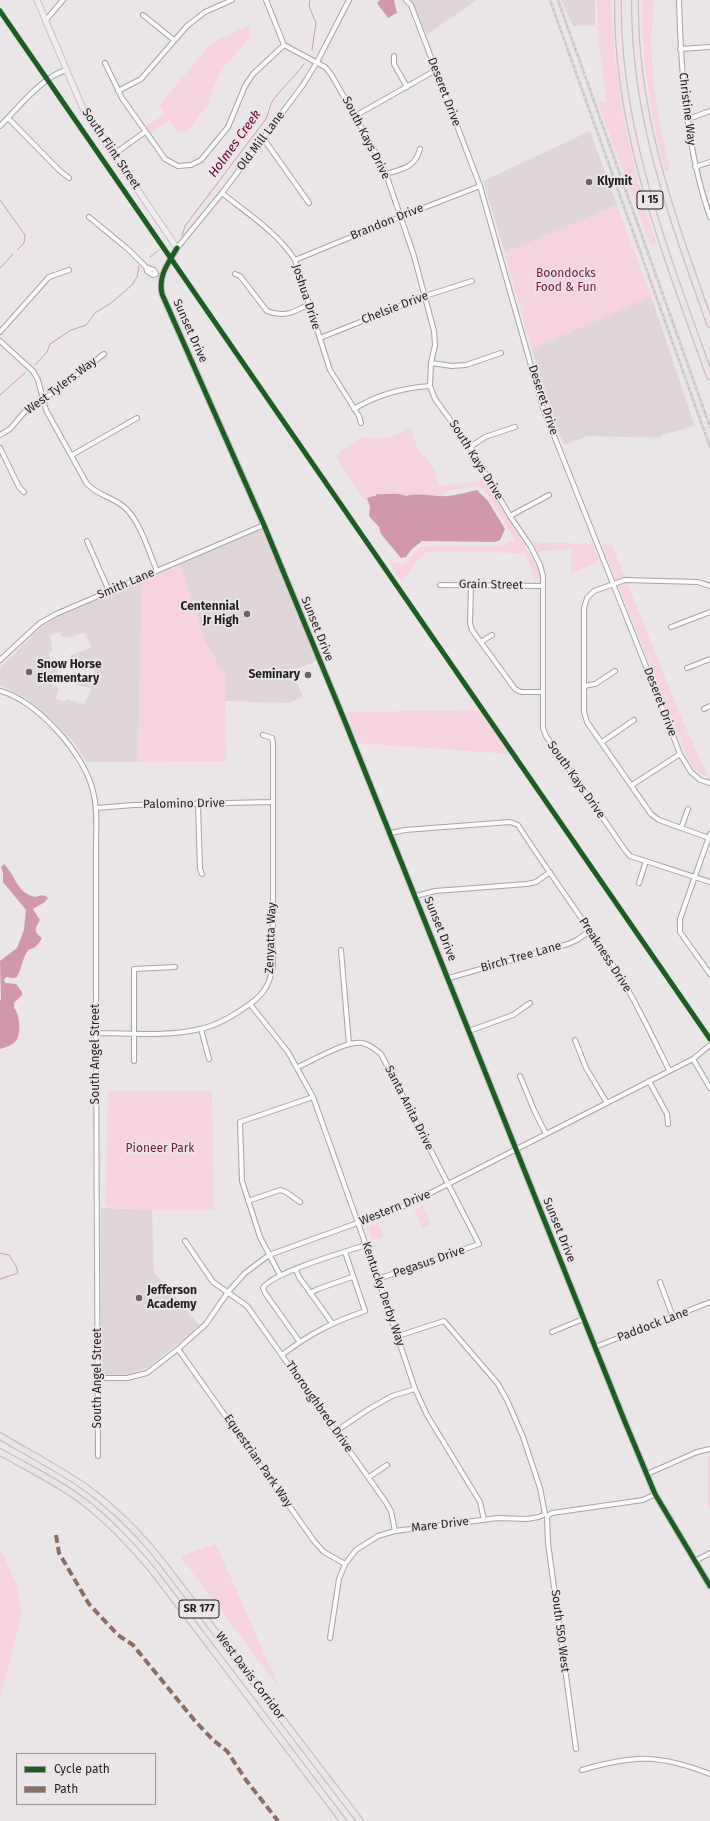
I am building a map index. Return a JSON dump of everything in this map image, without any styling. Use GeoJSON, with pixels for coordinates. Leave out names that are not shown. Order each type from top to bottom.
{"type":"FeatureCollection","features":[{"type":"Feature","properties":{"kind":"highway","name":"I 15"},"geometry":{"type":"LineString","coordinates":[[617,0],[622,66],[629,118],[642,172],[667,256],[710,377]]}},
{"type":"Feature","properties":{"kind":"highway","name":"I 15"},"geometry":{"type":"LineString","coordinates":[[635,0],[634,12],[637,62],[643,106],[657,167],[710,324]]}},
{"type":"Feature","properties":{"kind":"highway","name":"West Davis Corridor"},"geometry":{"type":"LineString","coordinates":[[0,1436],[84,1486],[110,1506],[135,1530],[162,1562],[360,1821]]}},
{"type":"Feature","properties":{"kind":"highway","name":"West Davis Corridor"},"geometry":{"type":"LineString","coordinates":[[0,1452],[59,1485],[84,1502],[112,1526],[132,1547],[153,1571],[344,1821]]}},
{"type":"Feature","properties":{"kind":"main road","name":"South Flint Street"},"geometry":{"type":"LineString","coordinates":[[37,0],[83,109],[177,248]]}},
{"type":"Feature","properties":{"kind":"main road","name":"Old Mill Lane"},"geometry":{"type":"LineString","coordinates":[[159,275],[177,248]]}},
{"type":"Feature","properties":{"kind":"main road","name":"Sunset Drive"},"geometry":{"type":"LineString","coordinates":[[159,275],[162,294],[264,525],[391,833],[583,1318],[647,1474],[656,1494],[710,1586]]}},
{"type":"Feature","properties":{"kind":"street"},"geometry":{"type":"LineString","coordinates":[[45,21],[63,0]]}},
{"type":"Feature","properties":{"kind":"street"},"geometry":{"type":"LineString","coordinates":[[118,91],[141,79],[187,26],[205,12],[232,0]]}},
{"type":"Feature","properties":{"kind":"street"},"geometry":{"type":"LineString","coordinates":[[105,63],[118,91],[165,159],[178,166],[191,165],[201,160],[228,127],[245,86],[253,74],[284,45],[266,0]]}},
{"type":"Feature","properties":{"kind":"street","name":"Old Mill Lane"},"geometry":{"type":"LineString","coordinates":[[177,248],[222,193],[303,85],[317,62],[349,0]]}},
{"type":"Feature","properties":{"kind":"street","name":"Deseret Drive"},"geometry":{"type":"LineString","coordinates":[[406,0],[411,5],[480,186],[543,408],[614,584],[680,754],[690,772],[700,780],[710,783]]}},
{"type":"Feature","properties":{"kind":"street","name":"Christine Way"},"geometry":{"type":"LineString","coordinates":[[679,0],[680,50],[688,119],[695,167],[710,216]]}},
{"type":"Feature","properties":{"kind":"street"},"geometry":{"type":"LineString","coordinates":[[143,15],[174,40]]}},
{"type":"Feature","properties":{"kind":"street","name":"South Kays Drive"},"geometry":{"type":"LineString","coordinates":[[284,45],[317,62],[325,67],[331,74],[386,174],[425,296],[434,330],[435,345],[431,363],[430,386],[435,399],[470,447],[510,516],[531,547],[540,565],[543,576],[543,728],[546,736],[630,856],[710,882]]}},
{"type":"Feature","properties":{"kind":"street"},"geometry":{"type":"LineString","coordinates":[[680,50],[710,47]]}},
{"type":"Feature","properties":{"kind":"street"},"geometry":{"type":"LineString","coordinates":[[394,56],[394,64],[407,87]]}},
{"type":"Feature","properties":{"kind":"street"},"geometry":{"type":"LineString","coordinates":[[0,126],[47,80],[57,73],[66,70]]}},
{"type":"Feature","properties":{"kind":"street"},"geometry":{"type":"LineString","coordinates":[[355,116],[436,70]]}},
{"type":"Feature","properties":{"kind":"street"},"geometry":{"type":"LineString","coordinates":[[688,119],[710,111]]}},
{"type":"Feature","properties":{"kind":"street"},"geometry":{"type":"LineString","coordinates":[[8,118],[59,170],[69,178]]}},
{"type":"Feature","properties":{"kind":"street"},"geometry":{"type":"LineString","coordinates":[[114,154],[145,132]]}},
{"type":"Feature","properties":{"kind":"street"},"geometry":{"type":"LineString","coordinates":[[263,138],[309,203]]}},
{"type":"Feature","properties":{"kind":"street"},"geometry":{"type":"LineString","coordinates":[[386,174],[407,167],[413,163],[418,158],[420,149]]}},
{"type":"Feature","properties":{"kind":"street"},"geometry":{"type":"LineString","coordinates":[[695,167],[710,162]]}},
{"type":"Feature","properties":{"kind":"street","name":"Brandon Drive"},"geometry":{"type":"LineString","coordinates":[[295,260],[480,186]]}},
{"type":"Feature","properties":{"kind":"street","name":"Joshua Drive"},"geometry":{"type":"LineString","coordinates":[[222,193],[276,237],[295,260],[332,375],[354,409],[361,423]]}},
{"type":"Feature","properties":{"kind":"street"},"geometry":{"type":"LineString","coordinates":[[89,217],[129,250],[146,267],[147,271],[153,275],[159,275]]}},
{"type":"Feature","properties":{"kind":"street"},"geometry":{"type":"LineString","coordinates":[[0,332],[48,277],[68,270]]}},
{"type":"Feature","properties":{"kind":"street"},"geometry":{"type":"LineString","coordinates":[[235,274],[240,276],[267,311],[286,314],[296,312],[309,304]]}},
{"type":"Feature","properties":{"kind":"street","name":"Chelsie Drive"},"geometry":{"type":"LineString","coordinates":[[320,338],[425,296],[472,280]]}},
{"type":"Feature","properties":{"kind":"street"},"geometry":{"type":"LineString","coordinates":[[0,341],[33,371],[38,380],[46,410],[87,484],[96,493],[112,499],[125,507],[137,523],[157,571]]}},
{"type":"Feature","properties":{"kind":"street"},"geometry":{"type":"LineString","coordinates":[[431,363],[452,366],[466,365],[501,353]]}},
{"type":"Feature","properties":{"kind":"street","name":"West Tylers Way"},"geometry":{"type":"LineString","coordinates":[[0,435],[10,429],[28,408],[56,391],[104,354]]}},
{"type":"Feature","properties":{"kind":"street"},"geometry":{"type":"LineString","coordinates":[[354,409],[366,402],[398,390],[430,386]]}},
{"type":"Feature","properties":{"kind":"street"},"geometry":{"type":"LineString","coordinates":[[72,455],[137,418]]}},
{"type":"Feature","properties":{"kind":"street"},"geometry":{"type":"LineString","coordinates":[[470,447],[485,437],[515,427]]}},
{"type":"Feature","properties":{"kind":"street"},"geometry":{"type":"LineString","coordinates":[[0,448],[19,487],[24,492]]}},
{"type":"Feature","properties":{"kind":"street"},"geometry":{"type":"LineString","coordinates":[[510,516],[549,495]]}},
{"type":"Feature","properties":{"kind":"street","name":"Smith Lane"},"geometry":{"type":"LineString","coordinates":[[0,660],[40,623],[56,614],[264,525]]}},
{"type":"Feature","properties":{"kind":"street"},"geometry":{"type":"LineString","coordinates":[[87,542],[109,591]]}},
{"type":"Feature","properties":{"kind":"street"},"geometry":{"type":"LineString","coordinates":[[710,586],[698,582],[625,580],[594,591],[587,598],[584,608],[584,712],[587,722],[651,814],[659,820],[709,836],[679,926],[680,932],[710,974]]}},
{"type":"Feature","properties":{"kind":"street","name":"Grain Street"},"geometry":{"type":"LineString","coordinates":[[440,585],[543,586]]}},
{"type":"Feature","properties":{"kind":"street"},"geometry":{"type":"LineString","coordinates":[[471,585],[470,623],[472,630],[515,690],[521,692],[543,692]]}},
{"type":"Feature","properties":{"kind":"street"},"geometry":{"type":"LineString","coordinates":[[671,628],[710,612]]}},
{"type":"Feature","properties":{"kind":"street"},"geometry":{"type":"LineString","coordinates":[[481,642],[492,635]]}},
{"type":"Feature","properties":{"kind":"street"},"geometry":{"type":"LineString","coordinates":[[687,668],[710,659]]}},
{"type":"Feature","properties":{"kind":"street"},"geometry":{"type":"LineString","coordinates":[[584,686],[595,684],[615,671]]}},
{"type":"Feature","properties":{"kind":"street","name":"South Angel Street"},"geometry":{"type":"LineString","coordinates":[[1,691],[19,699],[29,706],[67,741],[87,772],[94,791],[96,808],[98,1456]]}},
{"type":"Feature","properties":{"kind":"street"},"geometry":{"type":"LineString","coordinates":[[704,709],[710,706]]}},
{"type":"Feature","properties":{"kind":"street"},"geometry":{"type":"LineString","coordinates":[[602,742],[634,720]]}},
{"type":"Feature","properties":{"kind":"street","name":"Zenyatta Way"},"geometry":{"type":"LineString","coordinates":[[96,1033],[180,1033],[201,1029],[231,1017],[250,1004],[267,987],[271,978],[273,743],[272,738],[263,735]]}},
{"type":"Feature","properties":{"kind":"street"},"geometry":{"type":"LineString","coordinates":[[632,785],[680,754]]}},
{"type":"Feature","properties":{"kind":"street","name":"Palomino Drive"},"geometry":{"type":"LineString","coordinates":[[96,808],[134,805],[198,805],[272,802]]}},
{"type":"Feature","properties":{"kind":"street"},"geometry":{"type":"LineString","coordinates":[[198,805],[200,869],[202,874]]}},
{"type":"Feature","properties":{"kind":"street"},"geometry":{"type":"LineString","coordinates":[[681,828],[688,809]]}},
{"type":"Feature","properties":{"kind":"street","name":"Preakness Drive"},"geometry":{"type":"LineString","coordinates":[[391,833],[405,830],[510,822],[518,825],[590,930],[642,1014],[669,1070]]}},
{"type":"Feature","properties":{"kind":"street"},"geometry":{"type":"LineString","coordinates":[[639,883],[646,862]]}},
{"type":"Feature","properties":{"kind":"street"},"geometry":{"type":"LineString","coordinates":[[416,896],[435,891],[527,884],[536,882],[550,872]]}},
{"type":"Feature","properties":{"kind":"street","name":"Birch Tree Lane"},"geometry":{"type":"LineString","coordinates":[[448,978],[568,944],[577,940],[590,930]]}},
{"type":"Feature","properties":{"kind":"street"},"geometry":{"type":"LineString","coordinates":[[342,950],[349,1044]]}},
{"type":"Feature","properties":{"kind":"street"},"geometry":{"type":"LineString","coordinates":[[134,1061],[134,969],[174,967]]}},
{"type":"Feature","properties":{"kind":"street"},"geometry":{"type":"LineString","coordinates":[[469,1031],[513,1015],[530,1003]]}},
{"type":"Feature","properties":{"kind":"street","name":"Kentucky Derby Way"},"geometry":{"type":"LineString","coordinates":[[250,1004],[288,1052],[313,1097],[398,1336],[415,1389],[427,1415],[480,1502],[484,1520]]}},
{"type":"Feature","properties":{"kind":"street"},"geometry":{"type":"LineString","coordinates":[[201,1029],[209,1059]]}},
{"type":"Feature","properties":{"kind":"street"},"geometry":{"type":"LineString","coordinates":[[575,1040],[586,1068],[607,1103]]}},
{"type":"Feature","properties":{"kind":"street","name":"Santa Anita Drive"},"geometry":{"type":"LineString","coordinates":[[298,1068],[349,1044],[362,1043],[374,1047],[381,1054],[418,1124],[447,1185],[479,1244]]}},
{"type":"Feature","properties":{"kind":"street","name":"Western Drive"},"geometry":{"type":"LineString","coordinates":[[97,1378],[127,1378],[147,1373],[178,1349],[206,1324],[228,1292],[245,1273],[269,1255],[406,1205],[693,1058],[710,1045]]}},
{"type":"Feature","properties":{"kind":"street"},"geometry":{"type":"LineString","coordinates":[[693,1058],[710,1088]]}},
{"type":"Feature","properties":{"kind":"street"},"geometry":{"type":"LineString","coordinates":[[520,1076],[546,1134]]}},
{"type":"Feature","properties":{"kind":"street"},"geometry":{"type":"LineString","coordinates":[[649,1081],[667,1114],[668,1124]]}},
{"type":"Feature","properties":{"kind":"street"},"geometry":{"type":"LineString","coordinates":[[280,1275],[260,1236],[242,1181],[240,1122],[313,1097]]}},
{"type":"Feature","properties":{"kind":"street"},"geometry":{"type":"LineString","coordinates":[[248,1201],[280,1190],[286,1192],[300,1202]]}},
{"type":"Feature","properties":{"kind":"street","name":"Thoroughbred Drive"},"geometry":{"type":"LineString","coordinates":[[185,1241],[213,1282],[247,1306],[391,1510],[395,1531]]}},
{"type":"Feature","properties":{"kind":"street","name":"Pegasus Drive"},"geometry":{"type":"LineString","coordinates":[[378,1279],[479,1244]]}},
{"type":"Feature","properties":{"kind":"street"},"geometry":{"type":"LineString","coordinates":[[299,1341],[263,1288],[266,1284],[280,1275],[366,1245]]}},
{"type":"Feature","properties":{"kind":"street"},"geometry":{"type":"LineString","coordinates":[[282,1355],[299,1341],[332,1323],[365,1311],[352,1277],[345,1252]]}},
{"type":"Feature","properties":{"kind":"street"},"geometry":{"type":"LineString","coordinates":[[296,1270],[299,1277],[332,1323]]}},
{"type":"Feature","properties":{"kind":"street"},"geometry":{"type":"LineString","coordinates":[[310,1293],[352,1277]]}},
{"type":"Feature","properties":{"kind":"street"},"geometry":{"type":"LineString","coordinates":[[660,1282],[673,1317]]}},
{"type":"Feature","properties":{"kind":"street","name":"Paddock Lane"},"geometry":{"type":"LineString","coordinates":[[595,1347],[710,1302]]}},
{"type":"Feature","properties":{"kind":"street"},"geometry":{"type":"LineString","coordinates":[[552,1332],[583,1318]]}},
{"type":"Feature","properties":{"kind":"street","name":"South 550 West"},"geometry":{"type":"LineString","coordinates":[[398,1336],[444,1321],[498,1384],[507,1400],[523,1437],[540,1488],[546,1515],[548,1543],[576,1749]]}},
{"type":"Feature","properties":{"kind":"street","name":"Equestrian Park Way"},"geometry":{"type":"LineString","coordinates":[[178,1349],[314,1541],[324,1552],[345,1564]]}},
{"type":"Feature","properties":{"kind":"street"},"geometry":{"type":"LineString","coordinates":[[336,1432],[369,1409],[392,1396],[415,1389]]}},
{"type":"Feature","properties":{"kind":"street"},"geometry":{"type":"LineString","coordinates":[[647,1474],[697,1452],[710,1449]]}},
{"type":"Feature","properties":{"kind":"street"},"geometry":{"type":"LineString","coordinates":[[369,1477],[386,1465]]}},
{"type":"Feature","properties":{"kind":"street","name":"Mare Drive"},"geometry":{"type":"LineString","coordinates":[[345,1564],[356,1550],[364,1544],[378,1536],[395,1531],[498,1518],[528,1519],[552,1513],[643,1500],[656,1494]]}},
{"type":"Feature","properties":{"kind":"street"},"geometry":{"type":"LineString","coordinates":[[695,1561],[710,1553]]}},
{"type":"Feature","properties":{"kind":"street"},"geometry":{"type":"LineString","coordinates":[[330,1638],[339,1579],[345,1564]]}},
{"type":"Feature","properties":{"kind":"street"},"geometry":{"type":"LineString","coordinates":[[582,1770],[619,1760],[645,1758],[678,1762],[710,1774]]}},
{"type":"Feature","properties":{"kind":"shaded area"},"geometry":{"type":"Polygon","coordinates":[[[380,0],[394,0],[397,13],[388,18],[377,3],[380,0]]]}},
{"type":"Feature","properties":{"kind":"shaded area"},"geometry":{"type":"Polygon","coordinates":[[[411,0],[476,0],[427,35],[411,0]]]}},
{"type":"Feature","properties":{"kind":"shaded area"},"geometry":{"type":"Polygon","coordinates":[[[561,0],[595,0],[595,25],[573,26],[561,0]]]}},
{"type":"Feature","properties":{"kind":"shaded area"},"geometry":{"type":"Polygon","coordinates":[[[590,131],[617,205],[505,253],[483,181],[590,131]]]}},
{"type":"Feature","properties":{"kind":"shaded area"},"geometry":{"type":"Polygon","coordinates":[[[651,296],[695,426],[661,435],[661,438],[588,436],[564,445],[545,396],[532,349],[651,296]]]}},
{"type":"Feature","properties":{"kind":"shaded area"},"geometry":{"type":"Polygon","coordinates":[[[477,490],[488,501],[505,529],[500,540],[495,542],[422,541],[412,549],[406,557],[401,558],[381,534],[379,527],[369,516],[370,506],[367,498],[377,494],[448,496],[477,490]]]}},
{"type":"Feature","properties":{"kind":"shaded area","name":"Centennial Jr High"},"geometry":{"type":"Polygon","coordinates":[[[261,528],[319,660],[292,671],[303,697],[289,703],[225,701],[226,677],[205,642],[185,580],[169,585],[163,572],[261,528]]]}},
{"type":"Feature","properties":{"kind":"shaded area","name":"Snow Horse Elementary"},"geometry":{"type":"Polygon","coordinates":[[[142,581],[138,762],[87,762],[74,743],[56,724],[24,697],[0,685],[0,668],[43,625],[55,617],[142,581]],[[60,632],[50,635],[53,651],[50,652],[49,655],[52,662],[57,661],[59,668],[57,675],[59,681],[54,680],[52,685],[59,688],[56,699],[65,702],[66,699],[84,704],[92,689],[70,683],[71,677],[93,676],[93,673],[95,673],[95,665],[93,664],[93,661],[71,660],[70,655],[91,648],[90,643],[84,633],[65,638],[64,636],[62,637],[60,632]]]}},
{"type":"Feature","properties":{"kind":"shaded area"},"geometry":{"type":"Polygon","coordinates":[[[4,864],[17,884],[25,892],[36,897],[42,895],[48,898],[45,902],[33,909],[40,920],[36,928],[36,932],[42,938],[36,946],[28,950],[17,977],[6,977],[4,980],[5,983],[16,984],[22,992],[22,995],[14,1003],[14,1008],[19,1020],[19,1035],[15,1042],[0,1049],[0,961],[17,948],[24,930],[26,910],[3,882],[1,867],[4,864]]]}},
{"type":"Feature","properties":{"kind":"shaded area","name":"Jefferson Academy"},"geometry":{"type":"Polygon","coordinates":[[[101,1208],[152,1210],[154,1272],[200,1326],[147,1368],[130,1374],[104,1374],[101,1371],[101,1208]]]}},
{"type":"Feature","properties":{"kind":"green space"},"geometry":{"type":"Polygon","coordinates":[[[597,0],[611,0],[616,62],[625,124],[631,154],[647,214],[657,244],[651,246],[598,103],[606,100],[599,45],[597,0]]]}},
{"type":"Feature","properties":{"kind":"green space"},"geometry":{"type":"Polygon","coordinates":[[[642,0],[654,0],[651,43],[654,87],[670,170],[665,172],[655,130],[645,65],[642,0]]]}},
{"type":"Feature","properties":{"kind":"green space"},"geometry":{"type":"Polygon","coordinates":[[[249,25],[250,37],[225,66],[217,79],[208,105],[186,133],[178,132],[169,120],[151,133],[146,126],[165,114],[159,106],[206,49],[217,40],[249,25]]]}},
{"type":"Feature","properties":{"kind":"green space","name":"Boondocks Food & Fun"},"geometry":{"type":"Polygon","coordinates":[[[617,205],[651,296],[532,349],[505,253],[617,205]]]}},
{"type":"Feature","properties":{"kind":"green space"},"geometry":{"type":"Polygon","coordinates":[[[410,428],[418,449],[433,466],[440,486],[486,480],[538,569],[539,577],[535,580],[526,553],[425,552],[401,582],[387,557],[400,564],[404,563],[421,548],[426,546],[500,546],[515,540],[484,489],[475,486],[443,492],[444,496],[420,494],[406,496],[395,494],[377,494],[370,508],[336,457],[341,451],[363,437],[383,438],[410,428]]]}},
{"type":"Feature","properties":{"kind":"green space"},"geometry":{"type":"Polygon","coordinates":[[[533,542],[592,544],[599,561],[571,574],[571,550],[551,550],[538,552],[533,542]]]}},
{"type":"Feature","properties":{"kind":"green space"},"geometry":{"type":"Polygon","coordinates":[[[602,544],[612,545],[684,724],[709,778],[695,769],[688,759],[602,544]]]}},
{"type":"Feature","properties":{"kind":"green space"},"geometry":{"type":"Polygon","coordinates":[[[180,564],[185,578],[170,585],[164,571],[180,564]]]}},
{"type":"Feature","properties":{"kind":"green space"},"geometry":{"type":"Polygon","coordinates":[[[163,572],[169,585],[185,579],[205,642],[226,677],[226,761],[138,762],[142,581],[163,572]]]}},
{"type":"Feature","properties":{"kind":"green space"},"geometry":{"type":"Polygon","coordinates":[[[479,710],[509,754],[358,743],[347,712],[479,710]]]}},
{"type":"Feature","properties":{"kind":"green space","name":"Pioneer Park"},"geometry":{"type":"Polygon","coordinates":[[[108,1091],[212,1091],[214,1210],[152,1210],[105,1207],[108,1091]]]}},
{"type":"Feature","properties":{"kind":"green space"},"geometry":{"type":"Polygon","coordinates":[[[422,1206],[431,1224],[423,1228],[414,1211],[422,1206]]]}},
{"type":"Feature","properties":{"kind":"green space"},"geometry":{"type":"Polygon","coordinates":[[[378,1223],[384,1237],[373,1240],[368,1227],[378,1223]]]}},
{"type":"Feature","properties":{"kind":"green space"},"geometry":{"type":"Polygon","coordinates":[[[708,1455],[710,1455],[710,1510],[708,1510],[708,1455]]]}},
{"type":"Feature","properties":{"kind":"green space"},"geometry":{"type":"Polygon","coordinates":[[[216,1544],[280,1689],[180,1556],[216,1544]]]}},
{"type":"Feature","properties":{"kind":"green space"},"geometry":{"type":"Polygon","coordinates":[[[0,1549],[16,1582],[22,1614],[0,1698],[0,1549]]]}},
{"type":"Feature","properties":{"kind":"waterway","name":"Holmes Creek"},"geometry":{"type":"LineString","coordinates":[[310,0],[309,6],[316,23],[312,50]]}},
{"type":"Feature","properties":{"kind":"waterway","name":"Holmes Creek"},"geometry":{"type":"LineString","coordinates":[[182,236],[185,226],[266,119],[271,104],[304,64]]}},
{"type":"Feature","properties":{"kind":"waterway"},"geometry":{"type":"LineString","coordinates":[[0,200],[25,235],[24,243],[17,250]]}},
{"type":"Feature","properties":{"kind":"waterway","name":"Holmes Creek"},"geometry":{"type":"LineString","coordinates":[[150,257],[159,250]]}},
{"type":"Feature","properties":{"kind":"waterway"},"geometry":{"type":"LineString","coordinates":[[0,268],[13,254]]}},
{"type":"Feature","properties":{"kind":"waterway","name":"Holmes Creek"},"geometry":{"type":"LineString","coordinates":[[35,365],[47,352],[50,344],[71,330],[86,325],[95,313],[111,303],[132,285],[137,277],[139,266]]}},
{"type":"Feature","properties":{"kind":"waterway","name":"Holmes Creek"},"geometry":{"type":"LineString","coordinates":[[0,395],[25,373]]}},
{"type":"Feature","properties":{"kind":"waterway"},"geometry":{"type":"LineString","coordinates":[[0,1253],[9,1255],[16,1266],[18,1273],[0,1279]]}},
{"type":"Feature","properties":{"kind":"railway"},"geometry":{"type":"LineString","coordinates":[[550,0],[710,447]]}},
{"type":"Feature","properties":{"kind":"railway"},"geometry":{"type":"LineString","coordinates":[[558,0],[710,427]]}},
{"type":"Feature","properties":{"kind":"marked path"},"geometry":{"type":"LineString","coordinates":[[56,1535],[59,1553],[89,1604],[118,1635],[133,1645],[195,1721],[213,1740],[227,1751],[246,1780],[278,1821]]}},
{"type":"Feature","properties":{"kind":"cycle path"},"geometry":{"type":"LineString","coordinates":[[0,11],[710,1039]]}},
{"type":"Feature","properties":{"kind":"cycle path"},"geometry":{"type":"LineString","coordinates":[[177,248],[167,265],[161,281],[162,294],[264,525],[346,724],[655,1494],[710,1586]]}},
{"type":"Feature","properties":{"kind":"place","name":"Klymit"},"geometry":{"type":"Point","coordinates":[589,182]}},
{"type":"Feature","properties":{"kind":"place","name":"Centennial Jr High"},"geometry":{"type":"Point","coordinates":[247,614]}},
{"type":"Feature","properties":{"kind":"place","name":"Snow Horse Elementary"},"geometry":{"type":"Point","coordinates":[29,672]}},
{"type":"Feature","properties":{"kind":"place","name":"Seminary"},"geometry":{"type":"Point","coordinates":[308,675]}},
{"type":"Feature","properties":{"kind":"place","name":"Jefferson Academy"},"geometry":{"type":"Point","coordinates":[139,1298]}}]}
